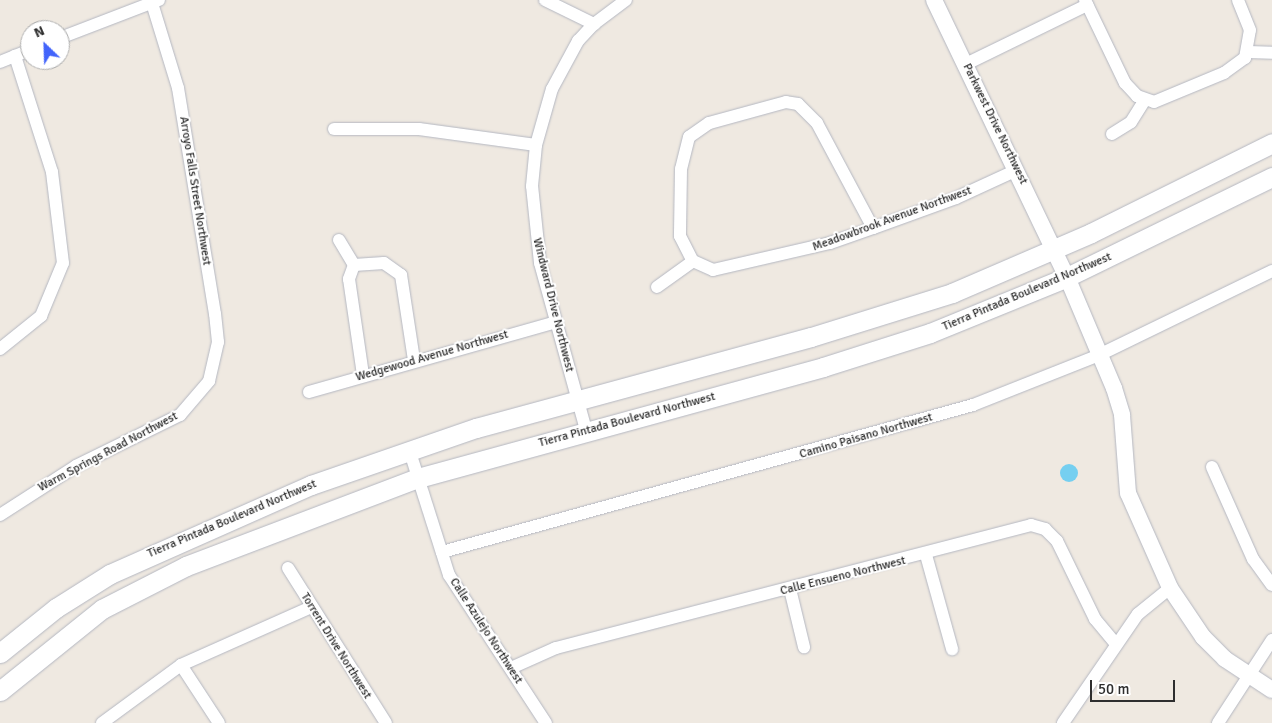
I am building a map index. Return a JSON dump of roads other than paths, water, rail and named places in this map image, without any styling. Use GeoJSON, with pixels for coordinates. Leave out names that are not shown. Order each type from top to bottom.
{"type":"FeatureCollection","features":[{"type":"Feature","properties":{"kind":"main road","name":"Tierra Pintada Boulevard Northwest"},"geometry":{"type":"LineString","coordinates":[[0,654],[56,608],[132,562],[312,484],[409,449],[880,316],[952,292],[1054,249],[1272,142]]}},
{"type":"Feature","properties":{"kind":"main road","name":"Tierra Pintada Boulevard Northwest"},"geometry":{"type":"LineString","coordinates":[[0,691],[102,609],[177,570],[418,478],[885,348],[1067,277],[1272,177]]}},
{"type":"Feature","properties":{"kind":"street"},"geometry":{"type":"LineString","coordinates":[[545,0],[594,24]]}},
{"type":"Feature","properties":{"kind":"street","name":"Windward Drive Northwest"},"geometry":{"type":"LineString","coordinates":[[586,430],[556,322],[534,226],[536,145],[552,89],[594,24],[626,0]]}},
{"type":"Feature","properties":{"kind":"street","name":"Parkwest Drive Northwest"},"geometry":{"type":"LineString","coordinates":[[934,0],[1054,249],[1099,355],[1122,415],[1128,493],[1170,588],[1203,637],[1249,675],[1272,690]]}},
{"type":"Feature","properties":{"kind":"street"},"geometry":{"type":"LineString","coordinates":[[966,64],[1086,2],[1125,83],[1145,100],[1165,100],[1239,63],[1248,52],[1250,30],[1238,0]]}},
{"type":"Feature","properties":{"kind":"street"},"geometry":{"type":"LineString","coordinates":[[70,34],[155,1]]}},
{"type":"Feature","properties":{"kind":"street","name":"Arroyo Falls Street Northwest"},"geometry":{"type":"LineString","coordinates":[[155,1],[175,74],[215,314],[218,342],[209,382]]}},
{"type":"Feature","properties":{"kind":"street"},"geometry":{"type":"LineString","coordinates":[[1248,52],[1272,53]]}},
{"type":"Feature","properties":{"kind":"street"},"geometry":{"type":"LineString","coordinates":[[0,62],[20,54]]}},
{"type":"Feature","properties":{"kind":"street"},"geometry":{"type":"LineString","coordinates":[[0,349],[41,316],[63,263],[52,172],[15,56]]}},
{"type":"Feature","properties":{"kind":"street"},"geometry":{"type":"LineString","coordinates":[[1112,134],[1131,122],[1145,100]]}},
{"type":"Feature","properties":{"kind":"street"},"geometry":{"type":"LineString","coordinates":[[656,288],[693,261],[685,251],[678,222],[681,169],[689,137],[709,123],[786,102],[798,104],[817,123],[873,228]]}},
{"type":"Feature","properties":{"kind":"street"},"geometry":{"type":"LineString","coordinates":[[334,129],[419,129],[536,145]]}},
{"type":"Feature","properties":{"kind":"street","name":"Meadowbrook Avenue Northwest"},"geometry":{"type":"LineString","coordinates":[[693,261],[713,270],[730,269],[873,228],[956,198],[1017,170]]}},
{"type":"Feature","properties":{"kind":"street"},"geometry":{"type":"LineString","coordinates":[[339,240],[354,265]]}},
{"type":"Feature","properties":{"kind":"street"},"geometry":{"type":"LineString","coordinates":[[354,265],[384,263],[401,275],[414,360]]}},
{"type":"Feature","properties":{"kind":"street"},"geometry":{"type":"LineString","coordinates":[[354,265],[349,278],[363,376]]}},
{"type":"Feature","properties":{"kind":"street","name":"Camino Paisano Northwest"},"geometry":{"type":"LineString","coordinates":[[442,552],[867,437],[973,405],[1099,355],[1272,271]]}},
{"type":"Feature","properties":{"kind":"street","name":"Wedgewood Avenue Northwest"},"geometry":{"type":"LineString","coordinates":[[309,392],[414,360],[556,322]]}},
{"type":"Feature","properties":{"kind":"street","name":"Warm Springs Road Northwest"},"geometry":{"type":"LineString","coordinates":[[0,515],[76,466],[180,415],[209,382]]}},
{"type":"Feature","properties":{"kind":"street","name":"Calle Azulejo Northwest"},"geometry":{"type":"LineString","coordinates":[[409,449],[449,575],[546,723]]}},
{"type":"Feature","properties":{"kind":"street"},"geometry":{"type":"LineString","coordinates":[[1212,467],[1253,559],[1272,584]]}},
{"type":"Feature","properties":{"kind":"street","name":"Calle Ensueno Northwest"},"geometry":{"type":"LineString","coordinates":[[511,668],[556,648],[926,555],[1015,527],[1045,529],[1057,542],[1095,619],[1116,644]]}},
{"type":"Feature","properties":{"kind":"street"},"geometry":{"type":"LineString","coordinates":[[926,555],[952,649]]}},
{"type":"Feature","properties":{"kind":"street","name":"Torrent Drive Northwest"},"geometry":{"type":"LineString","coordinates":[[288,568],[386,723]]}},
{"type":"Feature","properties":{"kind":"street"},"geometry":{"type":"LineString","coordinates":[[1063,723],[1138,614],[1170,588]]}},
{"type":"Feature","properties":{"kind":"street"},"geometry":{"type":"LineString","coordinates":[[790,589],[804,647]]}},
{"type":"Feature","properties":{"kind":"street"},"geometry":{"type":"LineString","coordinates":[[102,723],[181,665],[311,606]]}},
{"type":"Feature","properties":{"kind":"street"},"geometry":{"type":"LineString","coordinates":[[1218,723],[1272,640]]}},
{"type":"Feature","properties":{"kind":"street"},"geometry":{"type":"LineString","coordinates":[[181,665],[219,723]]}},
{"type":"Feature","properties":{"kind":"water"},"geometry":{"type":"Polygon","coordinates":[[[1069,464],[1075,467],[1078,473],[1075,479],[1069,482],[1063,479],[1060,473],[1063,467],[1069,464]]]}}]}
